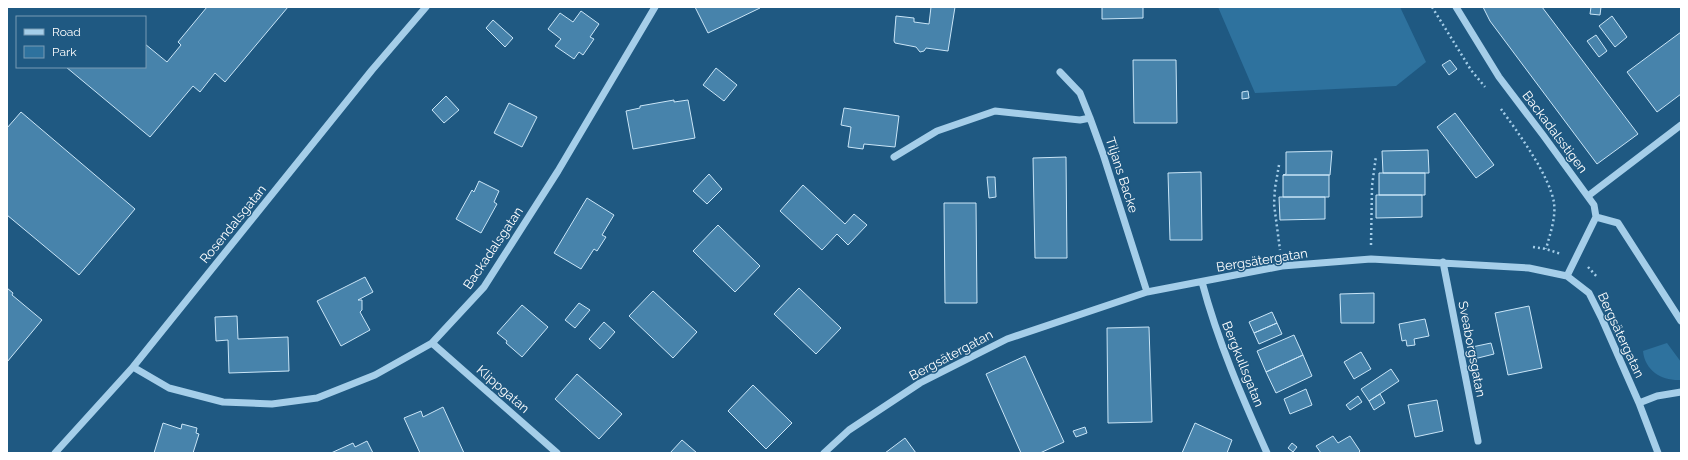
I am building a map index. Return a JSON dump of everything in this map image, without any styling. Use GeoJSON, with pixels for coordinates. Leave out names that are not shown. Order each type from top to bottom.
{"type":"FeatureCollection","features":[{"type":"Feature","properties":{"kind":"street","name":"Rosendalsgatan"},"geometry":{"type":"LineString","coordinates":[[55,453],[132,367],[372,70],[426,7]]}},
{"type":"Feature","properties":{"kind":"street","name":"Backadalsgatan"},"geometry":{"type":"LineString","coordinates":[[132,367],[169,388],[222,402],[272,404],[317,398],[375,375],[432,343],[484,287],[558,171],[656,7]]}},
{"type":"Feature","properties":{"kind":"street","name":"Backadalsstigen"},"geometry":{"type":"LineString","coordinates":[[1456,7],[1498,77],[1588,196],[1594,205],[1596,217]]}},
{"type":"Feature","properties":{"kind":"street","name":"Tiljans Backe"},"geometry":{"type":"LineString","coordinates":[[1060,72],[1080,93],[1090,118],[1147,292]]}},
{"type":"Feature","properties":{"kind":"street"},"geometry":{"type":"LineString","coordinates":[[894,158],[937,131],[995,111],[1080,120],[1090,118]]}},
{"type":"Feature","properties":{"kind":"street"},"geometry":{"type":"LineString","coordinates":[[1588,196],[1681,125]]}},
{"type":"Feature","properties":{"kind":"street"},"geometry":{"type":"LineString","coordinates":[[1567,276],[1596,217],[1618,223],[1681,321]]}},
{"type":"Feature","properties":{"kind":"street","name":"Bergsätergatan"},"geometry":{"type":"LineString","coordinates":[[824,453],[849,430],[920,383],[1007,339],[1147,292],[1282,266],[1371,259],[1529,268],[1567,276],[1589,293],[1639,403],[1658,453]]}},
{"type":"Feature","properties":{"kind":"street","name":"Sveaborgsgatan"},"geometry":{"type":"LineString","coordinates":[[1443,262],[1478,441]]}},
{"type":"Feature","properties":{"kind":"street","name":"Bergkullsgatan"},"geometry":{"type":"LineString","coordinates":[[1202,282],[1213,323],[1266,453]]}},
{"type":"Feature","properties":{"kind":"street","name":"Klippgatan"},"geometry":{"type":"LineString","coordinates":[[432,343],[557,453]]}},
{"type":"Feature","properties":{"kind":"street"},"geometry":{"type":"LineString","coordinates":[[1639,403],[1657,396],[1681,392]]}},
{"type":"Feature","properties":{"kind":"path"},"geometry":{"type":"LineString","coordinates":[[1432,7],[1471,70],[1488,91]]}},
{"type":"Feature","properties":{"kind":"path"},"geometry":{"type":"LineString","coordinates":[[1497,103],[1519,133],[1539,167],[1551,192],[1554,214],[1546,249]]}},
{"type":"Feature","properties":{"kind":"path"},"geometry":{"type":"LineString","coordinates":[[1371,259],[1372,186],[1376,156]]}},
{"type":"Feature","properties":{"kind":"path"},"geometry":{"type":"LineString","coordinates":[[1279,165],[1274,204],[1282,266]]}},
{"type":"Feature","properties":{"kind":"green space"},"geometry":{"type":"Polygon","coordinates":[[[1218,7],[1400,7],[1426,62],[1396,86],[1255,93],[1218,7]]]}},
{"type":"Feature","properties":{"kind":"green space"},"geometry":{"type":"Polygon","coordinates":[[[1667,343],[1681,362],[1681,380],[1661,377],[1651,369],[1644,358],[1643,351],[1667,343]]]}},
{"type":"Feature","properties":{"kind":"building"},"geometry":{"type":"Polygon","coordinates":[[[207,7],[288,7],[225,82],[215,73],[200,92],[193,86],[150,137],[67,68],[146,68],[146,45],[167,62],[181,45],[178,42],[207,7]]]}},
{"type":"Feature","properties":{"kind":"building"},"geometry":{"type":"Polygon","coordinates":[[[695,7],[759,7],[760,8],[708,33],[695,7]]]}},
{"type":"Feature","properties":{"kind":"building"},"geometry":{"type":"Polygon","coordinates":[[[931,7],[955,7],[948,51],[926,48],[924,51],[920,52],[916,47],[895,43],[896,16],[914,18],[914,22],[929,24],[931,7]]]}},
{"type":"Feature","properties":{"kind":"building"},"geometry":{"type":"Polygon","coordinates":[[[1102,7],[1143,7],[1143,18],[1102,19],[1102,7]]]}},
{"type":"Feature","properties":{"kind":"building"},"geometry":{"type":"Polygon","coordinates":[[[1483,7],[1542,7],[1638,134],[1597,164],[1490,21],[1483,7]]]}},
{"type":"Feature","properties":{"kind":"building"},"geometry":{"type":"Polygon","coordinates":[[[1591,7],[1601,7],[1600,15],[1590,14],[1591,7]]]}},
{"type":"Feature","properties":{"kind":"building"},"geometry":{"type":"Polygon","coordinates":[[[581,11],[599,24],[590,37],[594,39],[583,55],[579,52],[574,59],[555,46],[561,39],[548,29],[560,13],[573,22],[581,11]]]}},
{"type":"Feature","properties":{"kind":"building"},"geometry":{"type":"Polygon","coordinates":[[[1612,16],[1627,37],[1615,47],[1599,26],[1612,16]]]}},
{"type":"Feature","properties":{"kind":"building"},"geometry":{"type":"Polygon","coordinates":[[[493,20],[513,38],[505,47],[486,28],[493,20]]]}},
{"type":"Feature","properties":{"kind":"building"},"geometry":{"type":"Polygon","coordinates":[[[1681,32],[1681,94],[1657,112],[1627,72],[1681,32]]]}},
{"type":"Feature","properties":{"kind":"building"},"geometry":{"type":"Polygon","coordinates":[[[1596,35],[1607,51],[1599,57],[1587,41],[1596,35]]]}},
{"type":"Feature","properties":{"kind":"building"},"geometry":{"type":"Polygon","coordinates":[[[1133,60],[1176,60],[1177,123],[1134,123],[1133,60]]]}},
{"type":"Feature","properties":{"kind":"building"},"geometry":{"type":"Polygon","coordinates":[[[1450,60],[1457,69],[1449,75],[1442,65],[1450,60]]]}},
{"type":"Feature","properties":{"kind":"building"},"geometry":{"type":"Polygon","coordinates":[[[716,68],[737,85],[724,101],[703,85],[716,68]]]}},
{"type":"Feature","properties":{"kind":"building"},"geometry":{"type":"Polygon","coordinates":[[[1248,91],[1249,98],[1242,99],[1242,92],[1248,91]]]}},
{"type":"Feature","properties":{"kind":"building"},"geometry":{"type":"Polygon","coordinates":[[[446,96],[459,110],[444,123],[432,110],[446,96]]]}},
{"type":"Feature","properties":{"kind":"building"},"geometry":{"type":"Polygon","coordinates":[[[674,100],[674,102],[688,100],[695,138],[633,149],[626,111],[640,108],[640,106],[674,100]]]}},
{"type":"Feature","properties":{"kind":"building"},"geometry":{"type":"Polygon","coordinates":[[[509,103],[537,117],[522,147],[494,133],[509,103]]]}},
{"type":"Feature","properties":{"kind":"building"},"geometry":{"type":"Polygon","coordinates":[[[844,108],[899,116],[895,147],[864,144],[863,149],[848,147],[851,127],[841,125],[844,108]]]}},
{"type":"Feature","properties":{"kind":"building"},"geometry":{"type":"Polygon","coordinates":[[[21,112],[135,209],[79,275],[7,215],[7,128],[21,112]]]}},
{"type":"Feature","properties":{"kind":"building"},"geometry":{"type":"Polygon","coordinates":[[[1455,113],[1494,165],[1476,178],[1437,127],[1455,113]]]}},
{"type":"Feature","properties":{"kind":"building"},"geometry":{"type":"Polygon","coordinates":[[[1428,150],[1429,173],[1383,173],[1382,151],[1428,150]]]}},
{"type":"Feature","properties":{"kind":"building"},"geometry":{"type":"Polygon","coordinates":[[[1332,151],[1330,175],[1283,175],[1286,174],[1286,152],[1332,151]]]}},
{"type":"Feature","properties":{"kind":"building"},"geometry":{"type":"Polygon","coordinates":[[[1066,157],[1067,258],[1035,258],[1033,158],[1066,157]]]}},
{"type":"Feature","properties":{"kind":"building"},"geometry":{"type":"Polygon","coordinates":[[[1201,172],[1202,240],[1170,240],[1168,173],[1201,172]]]}},
{"type":"Feature","properties":{"kind":"building"},"geometry":{"type":"Polygon","coordinates":[[[1379,173],[1425,173],[1425,195],[1379,195],[1379,173]]]}},
{"type":"Feature","properties":{"kind":"building"},"geometry":{"type":"Polygon","coordinates":[[[709,174],[722,189],[707,204],[693,191],[709,174]]]}},
{"type":"Feature","properties":{"kind":"building"},"geometry":{"type":"Polygon","coordinates":[[[1283,175],[1329,175],[1329,197],[1283,197],[1283,175]]]}},
{"type":"Feature","properties":{"kind":"building"},"geometry":{"type":"Polygon","coordinates":[[[987,177],[995,177],[996,197],[989,198],[987,177]]]}},
{"type":"Feature","properties":{"kind":"building"},"geometry":{"type":"Polygon","coordinates":[[[479,181],[499,191],[494,202],[497,204],[481,233],[456,219],[472,190],[474,192],[479,181]]]}},
{"type":"Feature","properties":{"kind":"building"},"geometry":{"type":"Polygon","coordinates":[[[803,185],[845,224],[854,214],[867,225],[848,245],[837,234],[822,250],[780,211],[803,185]]]}},
{"type":"Feature","properties":{"kind":"building"},"geometry":{"type":"Polygon","coordinates":[[[1376,195],[1422,195],[1422,217],[1376,218],[1376,195]]]}},
{"type":"Feature","properties":{"kind":"building"},"geometry":{"type":"Polygon","coordinates":[[[1279,197],[1325,197],[1325,219],[1280,220],[1279,197]]]}},
{"type":"Feature","properties":{"kind":"building"},"geometry":{"type":"Polygon","coordinates":[[[587,198],[614,215],[602,235],[606,237],[597,251],[594,249],[581,269],[554,253],[587,198]]]}},
{"type":"Feature","properties":{"kind":"building"},"geometry":{"type":"Polygon","coordinates":[[[944,203],[976,203],[977,303],[945,303],[944,203]]]}},
{"type":"Feature","properties":{"kind":"building"},"geometry":{"type":"Polygon","coordinates":[[[718,225],[760,266],[735,292],[693,251],[718,225]]]}},
{"type":"Feature","properties":{"kind":"building"},"geometry":{"type":"Polygon","coordinates":[[[365,277],[373,292],[358,300],[362,300],[362,310],[360,312],[370,330],[341,346],[317,301],[365,277]]]}},
{"type":"Feature","properties":{"kind":"building"},"geometry":{"type":"Polygon","coordinates":[[[7,288],[13,293],[12,295],[42,320],[7,362],[7,288]]]}},
{"type":"Feature","properties":{"kind":"building"},"geometry":{"type":"Polygon","coordinates":[[[799,288],[841,328],[816,354],[774,314],[799,288]]]}},
{"type":"Feature","properties":{"kind":"building"},"geometry":{"type":"Polygon","coordinates":[[[653,291],[697,332],[673,358],[629,316],[653,291]]]}},
{"type":"Feature","properties":{"kind":"building"},"geometry":{"type":"Polygon","coordinates":[[[1374,293],[1374,323],[1341,323],[1340,294],[1374,293]]]}},
{"type":"Feature","properties":{"kind":"building"},"geometry":{"type":"Polygon","coordinates":[[[579,303],[590,310],[575,328],[565,320],[579,303]]]}},
{"type":"Feature","properties":{"kind":"building"},"geometry":{"type":"Polygon","coordinates":[[[522,305],[548,327],[522,357],[497,333],[522,305]]]}},
{"type":"Feature","properties":{"kind":"building"},"geometry":{"type":"Polygon","coordinates":[[[1529,306],[1542,368],[1508,375],[1495,313],[1529,306]]]}},
{"type":"Feature","properties":{"kind":"building"},"geometry":{"type":"Polygon","coordinates":[[[1272,312],[1277,323],[1254,333],[1249,322],[1272,312]]]}},
{"type":"Feature","properties":{"kind":"building"},"geometry":{"type":"Polygon","coordinates":[[[237,316],[238,339],[288,337],[289,371],[229,373],[228,340],[216,341],[215,317],[237,316]]]}},
{"type":"Feature","properties":{"kind":"building"},"geometry":{"type":"Polygon","coordinates":[[[1425,319],[1429,336],[1414,339],[1415,345],[1407,346],[1406,340],[1402,341],[1399,324],[1425,319]]]}},
{"type":"Feature","properties":{"kind":"building"},"geometry":{"type":"Polygon","coordinates":[[[604,322],[615,332],[600,349],[589,339],[604,322]]]}},
{"type":"Feature","properties":{"kind":"building"},"geometry":{"type":"Polygon","coordinates":[[[1277,323],[1282,334],[1259,344],[1254,333],[1277,323]]]}},
{"type":"Feature","properties":{"kind":"building"},"geometry":{"type":"Polygon","coordinates":[[[1149,327],[1152,422],[1108,423],[1107,328],[1149,327]]]}},
{"type":"Feature","properties":{"kind":"building"},"geometry":{"type":"Polygon","coordinates":[[[1294,335],[1303,355],[1266,372],[1257,351],[1294,335]]]}},
{"type":"Feature","properties":{"kind":"building"},"geometry":{"type":"Polygon","coordinates":[[[1491,343],[1494,354],[1474,359],[1472,347],[1491,343]]]}},
{"type":"Feature","properties":{"kind":"building"},"geometry":{"type":"Polygon","coordinates":[[[1361,352],[1371,369],[1354,379],[1344,362],[1361,352]]]}},
{"type":"Feature","properties":{"kind":"building"},"geometry":{"type":"Polygon","coordinates":[[[1303,355],[1312,376],[1276,393],[1266,372],[1303,355]]]}},
{"type":"Feature","properties":{"kind":"building"},"geometry":{"type":"Polygon","coordinates":[[[1025,356],[1064,442],[1040,453],[1021,453],[986,374],[1025,356]]]}},
{"type":"Feature","properties":{"kind":"building"},"geometry":{"type":"Polygon","coordinates":[[[1391,369],[1399,381],[1369,401],[1361,389],[1391,369]]]}},
{"type":"Feature","properties":{"kind":"building"},"geometry":{"type":"Polygon","coordinates":[[[577,374],[622,414],[599,439],[555,399],[577,374]]]}},
{"type":"Feature","properties":{"kind":"building"},"geometry":{"type":"Polygon","coordinates":[[[753,385],[792,423],[766,449],[728,411],[753,385]]]}},
{"type":"Feature","properties":{"kind":"building"},"geometry":{"type":"Polygon","coordinates":[[[1306,389],[1312,405],[1290,414],[1284,399],[1306,389]]]}},
{"type":"Feature","properties":{"kind":"building"},"geometry":{"type":"Polygon","coordinates":[[[1380,394],[1385,403],[1374,410],[1369,401],[1380,394]]]}},
{"type":"Feature","properties":{"kind":"building"},"geometry":{"type":"Polygon","coordinates":[[[1358,396],[1362,402],[1350,410],[1346,405],[1358,396]]]}},
{"type":"Feature","properties":{"kind":"building"},"geometry":{"type":"Polygon","coordinates":[[[1437,400],[1443,431],[1415,437],[1408,405],[1437,400]]]}},
{"type":"Feature","properties":{"kind":"building"},"geometry":{"type":"Polygon","coordinates":[[[443,407],[464,453],[420,453],[404,418],[421,411],[423,417],[443,407]]]}},
{"type":"Feature","properties":{"kind":"building"},"geometry":{"type":"Polygon","coordinates":[[[163,423],[181,429],[182,424],[197,428],[196,433],[199,434],[193,453],[154,453],[163,423]]]}},
{"type":"Feature","properties":{"kind":"building"},"geometry":{"type":"Polygon","coordinates":[[[1195,423],[1232,440],[1227,453],[1182,453],[1195,423]]]}},
{"type":"Feature","properties":{"kind":"building"},"geometry":{"type":"Polygon","coordinates":[[[1085,427],[1087,433],[1076,437],[1073,431],[1085,427]]]}},
{"type":"Feature","properties":{"kind":"building"},"geometry":{"type":"Polygon","coordinates":[[[1333,436],[1338,443],[1350,436],[1360,451],[1358,453],[1321,453],[1316,446],[1333,436]]]}},
{"type":"Feature","properties":{"kind":"building"},"geometry":{"type":"Polygon","coordinates":[[[905,438],[916,453],[885,453],[905,438]]]}},
{"type":"Feature","properties":{"kind":"building"},"geometry":{"type":"Polygon","coordinates":[[[682,440],[697,453],[670,453],[682,440]]]}},
{"type":"Feature","properties":{"kind":"building"},"geometry":{"type":"Polygon","coordinates":[[[367,441],[373,453],[331,453],[353,443],[355,447],[367,441]]]}},
{"type":"Feature","properties":{"kind":"building"},"geometry":{"type":"Polygon","coordinates":[[[1292,443],[1297,447],[1293,452],[1288,448],[1292,443]]]}}]}
